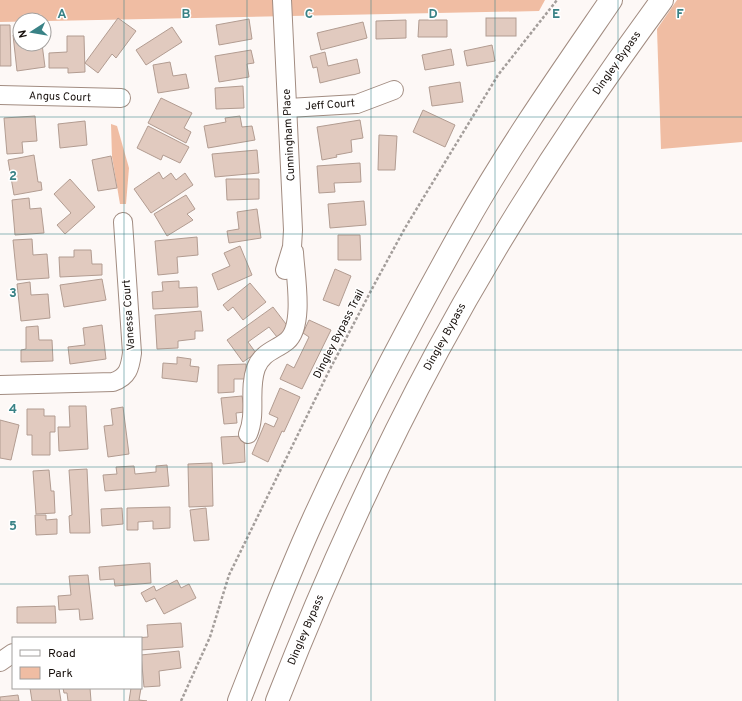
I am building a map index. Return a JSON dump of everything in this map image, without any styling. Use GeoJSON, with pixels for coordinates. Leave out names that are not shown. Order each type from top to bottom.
{"type":"FeatureCollection","features":[{"type":"Feature","properties":{"kind":"highway"},"geometry":{"type":"LineString","coordinates":[[239,701],[273,612],[314,519],[396,353],[466,224],[496,174],[611,0]]}},
{"type":"Feature","properties":{"kind":"highway","name":"Dingley Bypass"},"geometry":{"type":"LineString","coordinates":[[277,701],[318,601],[364,499],[439,348],[466,300],[555,152],[616,62],[662,0]]}},
{"type":"Feature","properties":{"kind":"street","name":"Cunningham Place"},"geometry":{"type":"LineString","coordinates":[[282,0],[293,237],[285,270]]}},
{"type":"Feature","properties":{"kind":"street","name":"Jeff Court"},"geometry":{"type":"LineString","coordinates":[[288,108],[357,104],[394,90]]}},
{"type":"Feature","properties":{"kind":"street","name":"Angus Court"},"geometry":{"type":"LineString","coordinates":[[0,95],[121,98]]}},
{"type":"Feature","properties":{"kind":"street","name":"Vanessa Court"},"geometry":{"type":"LineString","coordinates":[[0,385],[113,382],[123,378],[128,372],[132,353],[123,222]]}},
{"type":"Feature","properties":{"kind":"street"},"geometry":{"type":"LineString","coordinates":[[248,434],[253,421],[252,385],[257,367],[268,352],[290,339],[296,329],[298,315],[293,237]]}},
{"type":"Feature","properties":{"kind":"street"},"geometry":{"type":"LineString","coordinates":[[0,662],[12,654]]}},
{"type":"Feature","properties":{"kind":"path","name":"Dingley Bypass Trail"},"geometry":{"type":"LineString","coordinates":[[181,701],[210,637],[229,575],[330,369],[370,292],[405,228],[498,75],[557,0]]}},
{"type":"Feature","properties":{"kind":"green space"},"geometry":{"type":"Polygon","coordinates":[[[0,0],[545,0],[539,11],[52,21],[52,12],[12,12],[12,22],[0,22],[0,0]]]}},
{"type":"Feature","properties":{"kind":"green space"},"geometry":{"type":"Polygon","coordinates":[[[677,0],[742,0],[742,142],[661,149],[657,29],[677,0]]]}},
{"type":"Feature","properties":{"kind":"green space"},"geometry":{"type":"Polygon","coordinates":[[[111,124],[117,126],[129,168],[126,204],[120,204],[112,157],[111,124]]]}},
{"type":"Feature","properties":{"kind":"building"},"geometry":{"type":"Polygon","coordinates":[[[118,18],[136,31],[116,58],[112,54],[98,73],[85,63],[118,18]]]}},
{"type":"Feature","properties":{"kind":"building"},"geometry":{"type":"Polygon","coordinates":[[[486,18],[516,18],[516,36],[486,36],[486,18]]]}},
{"type":"Feature","properties":{"kind":"building"},"geometry":{"type":"Polygon","coordinates":[[[249,19],[252,39],[219,45],[216,25],[249,19]]]}},
{"type":"Feature","properties":{"kind":"building"},"geometry":{"type":"Polygon","coordinates":[[[406,20],[406,38],[376,39],[376,21],[406,20]]]}},
{"type":"Feature","properties":{"kind":"building"},"geometry":{"type":"Polygon","coordinates":[[[419,20],[447,20],[447,37],[418,37],[419,20]]]}},
{"type":"Feature","properties":{"kind":"building"},"geometry":{"type":"Polygon","coordinates":[[[363,22],[367,38],[321,50],[317,33],[363,22]]]}},
{"type":"Feature","properties":{"kind":"building"},"geometry":{"type":"Polygon","coordinates":[[[0,25],[10,25],[11,66],[0,66],[0,25]]]}},
{"type":"Feature","properties":{"kind":"building"},"geometry":{"type":"Polygon","coordinates":[[[172,27],[182,42],[146,65],[136,50],[172,27]]]}},
{"type":"Feature","properties":{"kind":"building"},"geometry":{"type":"Polygon","coordinates":[[[67,36],[84,36],[85,72],[68,73],[68,68],[49,68],[49,53],[67,52],[67,36]]]}},
{"type":"Feature","properties":{"kind":"building"},"geometry":{"type":"Polygon","coordinates":[[[492,45],[495,61],[467,66],[464,51],[492,45]]]}},
{"type":"Feature","properties":{"kind":"building"},"geometry":{"type":"Polygon","coordinates":[[[451,49],[454,65],[425,70],[422,55],[451,49]]]}},
{"type":"Feature","properties":{"kind":"building"},"geometry":{"type":"Polygon","coordinates":[[[251,50],[254,63],[247,64],[249,77],[219,82],[215,56],[251,50]]]}},
{"type":"Feature","properties":{"kind":"building"},"geometry":{"type":"Polygon","coordinates":[[[15,52],[43,52],[45,67],[17,71],[15,52]]]}},
{"type":"Feature","properties":{"kind":"building"},"geometry":{"type":"Polygon","coordinates":[[[325,52],[328,66],[357,59],[360,73],[320,83],[317,67],[313,68],[310,56],[325,52]]]}},
{"type":"Feature","properties":{"kind":"building"},"geometry":{"type":"Polygon","coordinates":[[[170,62],[173,76],[186,74],[189,88],[158,93],[153,65],[170,62]]]}},
{"type":"Feature","properties":{"kind":"building"},"geometry":{"type":"Polygon","coordinates":[[[460,82],[463,102],[432,106],[429,87],[460,82]]]}},
{"type":"Feature","properties":{"kind":"building"},"geometry":{"type":"Polygon","coordinates":[[[243,86],[244,108],[216,109],[215,88],[243,86]]]}},
{"type":"Feature","properties":{"kind":"building"},"geometry":{"type":"Polygon","coordinates":[[[161,98],[192,113],[184,128],[191,132],[186,143],[148,123],[161,98]]]}},
{"type":"Feature","properties":{"kind":"building"},"geometry":{"type":"Polygon","coordinates":[[[423,110],[455,125],[445,147],[413,132],[423,110]]]}},
{"type":"Feature","properties":{"kind":"building"},"geometry":{"type":"Polygon","coordinates":[[[35,116],[37,141],[22,142],[23,153],[7,154],[4,118],[35,116]]]}},
{"type":"Feature","properties":{"kind":"building"},"geometry":{"type":"Polygon","coordinates":[[[240,116],[242,127],[252,126],[255,140],[208,148],[204,126],[226,122],[225,118],[240,116]]]}},
{"type":"Feature","properties":{"kind":"building"},"geometry":{"type":"Polygon","coordinates":[[[360,120],[363,138],[351,140],[352,152],[336,155],[337,157],[322,160],[317,127],[360,120]]]}},
{"type":"Feature","properties":{"kind":"building"},"geometry":{"type":"Polygon","coordinates":[[[85,121],[87,145],[60,148],[58,124],[85,121]]]}},
{"type":"Feature","properties":{"kind":"building"},"geometry":{"type":"Polygon","coordinates":[[[148,126],[189,147],[180,163],[163,155],[161,160],[137,148],[148,126]]]}},
{"type":"Feature","properties":{"kind":"building"},"geometry":{"type":"Polygon","coordinates":[[[379,135],[397,136],[395,170],[378,170],[379,135]]]}},
{"type":"Feature","properties":{"kind":"building"},"geometry":{"type":"Polygon","coordinates":[[[257,150],[259,173],[215,177],[212,154],[257,150]]]}},
{"type":"Feature","properties":{"kind":"building"},"geometry":{"type":"Polygon","coordinates":[[[34,155],[38,182],[41,182],[42,190],[14,195],[8,160],[34,155]]]}},
{"type":"Feature","properties":{"kind":"building"},"geometry":{"type":"Polygon","coordinates":[[[111,156],[117,188],[98,191],[92,160],[111,156]]]}},
{"type":"Feature","properties":{"kind":"building"},"geometry":{"type":"Polygon","coordinates":[[[360,163],[361,182],[334,183],[335,192],[319,193],[317,166],[360,163]]]}},
{"type":"Feature","properties":{"kind":"building"},"geometry":{"type":"Polygon","coordinates":[[[159,172],[163,179],[171,173],[176,180],[185,173],[193,185],[151,213],[134,189],[159,172]]]}},
{"type":"Feature","properties":{"kind":"building"},"geometry":{"type":"Polygon","coordinates":[[[70,179],[95,207],[65,234],[57,225],[71,213],[54,194],[70,179]]]}},
{"type":"Feature","properties":{"kind":"building"},"geometry":{"type":"Polygon","coordinates":[[[226,179],[259,179],[259,199],[227,200],[226,179]]]}},
{"type":"Feature","properties":{"kind":"building"},"geometry":{"type":"Polygon","coordinates":[[[186,195],[195,209],[187,214],[193,220],[167,236],[154,214],[186,195]]]}},
{"type":"Feature","properties":{"kind":"building"},"geometry":{"type":"Polygon","coordinates":[[[29,198],[30,209],[41,208],[44,233],[15,235],[12,200],[29,198]]]}},
{"type":"Feature","properties":{"kind":"building"},"geometry":{"type":"Polygon","coordinates":[[[364,201],[366,225],[330,228],[328,204],[364,201]]]}},
{"type":"Feature","properties":{"kind":"building"},"geometry":{"type":"Polygon","coordinates":[[[257,209],[261,238],[229,243],[227,231],[239,229],[237,212],[257,209]]]}},
{"type":"Feature","properties":{"kind":"building"},"geometry":{"type":"Polygon","coordinates":[[[338,235],[360,235],[361,260],[338,260],[338,235]]]}},
{"type":"Feature","properties":{"kind":"building"},"geometry":{"type":"Polygon","coordinates":[[[197,237],[198,255],[177,257],[178,273],[158,275],[155,241],[197,237]]]}},
{"type":"Feature","properties":{"kind":"building"},"geometry":{"type":"Polygon","coordinates":[[[32,239],[33,255],[47,254],[49,278],[17,280],[13,240],[32,239]]]}},
{"type":"Feature","properties":{"kind":"building"},"geometry":{"type":"Polygon","coordinates":[[[240,246],[252,275],[218,290],[212,274],[230,266],[224,253],[240,246]]]}},
{"type":"Feature","properties":{"kind":"building"},"geometry":{"type":"Polygon","coordinates":[[[74,250],[91,250],[92,264],[102,264],[102,275],[60,277],[59,257],[74,257],[74,250]]]}},
{"type":"Feature","properties":{"kind":"building"},"geometry":{"type":"Polygon","coordinates":[[[335,269],[351,276],[339,306],[323,300],[335,269]]]}},
{"type":"Feature","properties":{"kind":"building"},"geometry":{"type":"Polygon","coordinates":[[[102,279],[106,300],[64,307],[60,285],[102,279]]]}},
{"type":"Feature","properties":{"kind":"building"},"geometry":{"type":"Polygon","coordinates":[[[179,281],[179,288],[197,287],[198,307],[153,309],[152,292],[163,291],[162,282],[179,281]]]}},
{"type":"Feature","properties":{"kind":"building"},"geometry":{"type":"Polygon","coordinates":[[[30,282],[31,295],[48,294],[50,318],[21,321],[17,284],[30,282]]]}},
{"type":"Feature","properties":{"kind":"building"},"geometry":{"type":"Polygon","coordinates":[[[250,283],[266,302],[243,320],[233,307],[228,311],[223,305],[250,283]]]}},
{"type":"Feature","properties":{"kind":"building"},"geometry":{"type":"Polygon","coordinates":[[[273,307],[289,328],[277,337],[269,327],[248,342],[256,353],[243,362],[227,340],[273,307]]]}},
{"type":"Feature","properties":{"kind":"building"},"geometry":{"type":"Polygon","coordinates":[[[201,311],[203,331],[195,331],[195,339],[178,341],[178,348],[157,349],[155,315],[201,311]]]}},
{"type":"Feature","properties":{"kind":"building"},"geometry":{"type":"Polygon","coordinates":[[[309,320],[331,330],[302,389],[280,379],[287,364],[294,368],[309,337],[303,333],[309,320]]]}},
{"type":"Feature","properties":{"kind":"building"},"geometry":{"type":"Polygon","coordinates":[[[102,325],[106,359],[70,364],[68,347],[85,345],[83,328],[102,325]]]}},
{"type":"Feature","properties":{"kind":"building"},"geometry":{"type":"Polygon","coordinates":[[[38,326],[39,340],[52,340],[53,361],[21,362],[21,350],[26,349],[26,327],[38,326]]]}},
{"type":"Feature","properties":{"kind":"building"},"geometry":{"type":"Polygon","coordinates":[[[177,357],[191,359],[190,366],[199,367],[197,382],[162,378],[163,363],[177,364],[177,357]]]}},
{"type":"Feature","properties":{"kind":"building"},"geometry":{"type":"Polygon","coordinates":[[[246,364],[246,379],[234,379],[234,392],[218,393],[218,365],[246,364]]]}},
{"type":"Feature","properties":{"kind":"building"},"geometry":{"type":"Polygon","coordinates":[[[280,388],[300,397],[268,462],[252,454],[265,423],[274,427],[278,418],[269,414],[280,388]]]}},
{"type":"Feature","properties":{"kind":"building"},"geometry":{"type":"Polygon","coordinates":[[[242,396],[245,412],[236,413],[237,423],[224,424],[221,398],[242,396]]]}},
{"type":"Feature","properties":{"kind":"building"},"geometry":{"type":"Polygon","coordinates":[[[69,406],[86,406],[88,449],[59,451],[58,427],[70,427],[69,406]]]}},
{"type":"Feature","properties":{"kind":"building"},"geometry":{"type":"Polygon","coordinates":[[[123,407],[129,454],[108,457],[104,426],[113,425],[111,409],[123,407]]]}},
{"type":"Feature","properties":{"kind":"building"},"geometry":{"type":"Polygon","coordinates":[[[27,409],[44,409],[44,416],[55,416],[55,432],[50,432],[50,455],[32,455],[32,435],[27,435],[27,409]]]}},
{"type":"Feature","properties":{"kind":"building"},"geometry":{"type":"Polygon","coordinates":[[[0,420],[19,425],[11,460],[0,458],[0,420]]]}},
{"type":"Feature","properties":{"kind":"building"},"geometry":{"type":"Polygon","coordinates":[[[244,436],[245,462],[223,464],[221,437],[244,436]]]}},
{"type":"Feature","properties":{"kind":"building"},"geometry":{"type":"Polygon","coordinates":[[[212,463],[213,506],[189,507],[188,464],[212,463]]]}},
{"type":"Feature","properties":{"kind":"building"},"geometry":{"type":"Polygon","coordinates":[[[167,465],[169,486],[105,491],[103,475],[117,474],[116,467],[134,466],[135,474],[156,472],[156,466],[167,465]]]}},
{"type":"Feature","properties":{"kind":"building"},"geometry":{"type":"Polygon","coordinates":[[[87,469],[90,533],[70,533],[69,516],[72,515],[69,470],[87,469]]]}},
{"type":"Feature","properties":{"kind":"building"},"geometry":{"type":"Polygon","coordinates":[[[49,470],[51,491],[54,491],[55,513],[36,514],[33,471],[49,470]]]}},
{"type":"Feature","properties":{"kind":"building"},"geometry":{"type":"Polygon","coordinates":[[[170,507],[170,528],[153,529],[153,521],[138,522],[138,530],[127,530],[127,508],[170,507]]]}},
{"type":"Feature","properties":{"kind":"building"},"geometry":{"type":"Polygon","coordinates":[[[122,508],[123,524],[102,526],[101,509],[122,508]]]}},
{"type":"Feature","properties":{"kind":"building"},"geometry":{"type":"Polygon","coordinates":[[[206,508],[209,540],[194,541],[190,510],[206,508]]]}},
{"type":"Feature","properties":{"kind":"building"},"geometry":{"type":"Polygon","coordinates":[[[35,515],[46,515],[46,520],[57,519],[57,534],[36,535],[35,515]]]}},
{"type":"Feature","properties":{"kind":"building"},"geometry":{"type":"Polygon","coordinates":[[[150,563],[151,583],[115,586],[114,579],[100,580],[99,567],[150,563]]]}},
{"type":"Feature","properties":{"kind":"building"},"geometry":{"type":"Polygon","coordinates":[[[88,575],[93,619],[80,620],[79,609],[59,610],[58,596],[71,595],[69,576],[88,575]]]}},
{"type":"Feature","properties":{"kind":"building"},"geometry":{"type":"Polygon","coordinates":[[[177,580],[181,588],[189,584],[196,598],[164,614],[155,598],[146,602],[141,593],[154,586],[156,591],[177,580]]]}},
{"type":"Feature","properties":{"kind":"building"},"geometry":{"type":"Polygon","coordinates":[[[55,606],[56,623],[17,623],[17,607],[55,606]]]}},
{"type":"Feature","properties":{"kind":"building"},"geometry":{"type":"Polygon","coordinates":[[[181,623],[183,647],[142,650],[142,637],[148,637],[147,625],[181,623]]]}},
{"type":"Feature","properties":{"kind":"building"},"geometry":{"type":"Polygon","coordinates":[[[179,651],[181,668],[159,671],[160,686],[144,687],[142,655],[179,651]]]}},
{"type":"Feature","properties":{"kind":"building"},"geometry":{"type":"Polygon","coordinates":[[[30,689],[59,689],[61,701],[32,701],[30,689]]]}},
{"type":"Feature","properties":{"kind":"building"},"geometry":{"type":"Polygon","coordinates":[[[63,689],[90,689],[91,701],[68,701],[67,693],[64,693],[63,689]]]}},
{"type":"Feature","properties":{"kind":"building"},"geometry":{"type":"Polygon","coordinates":[[[131,689],[141,689],[139,700],[147,701],[129,701],[131,689]]]}},
{"type":"Feature","properties":{"kind":"building"},"geometry":{"type":"Polygon","coordinates":[[[18,695],[19,701],[0,701],[0,697],[18,695]]]}}]}
